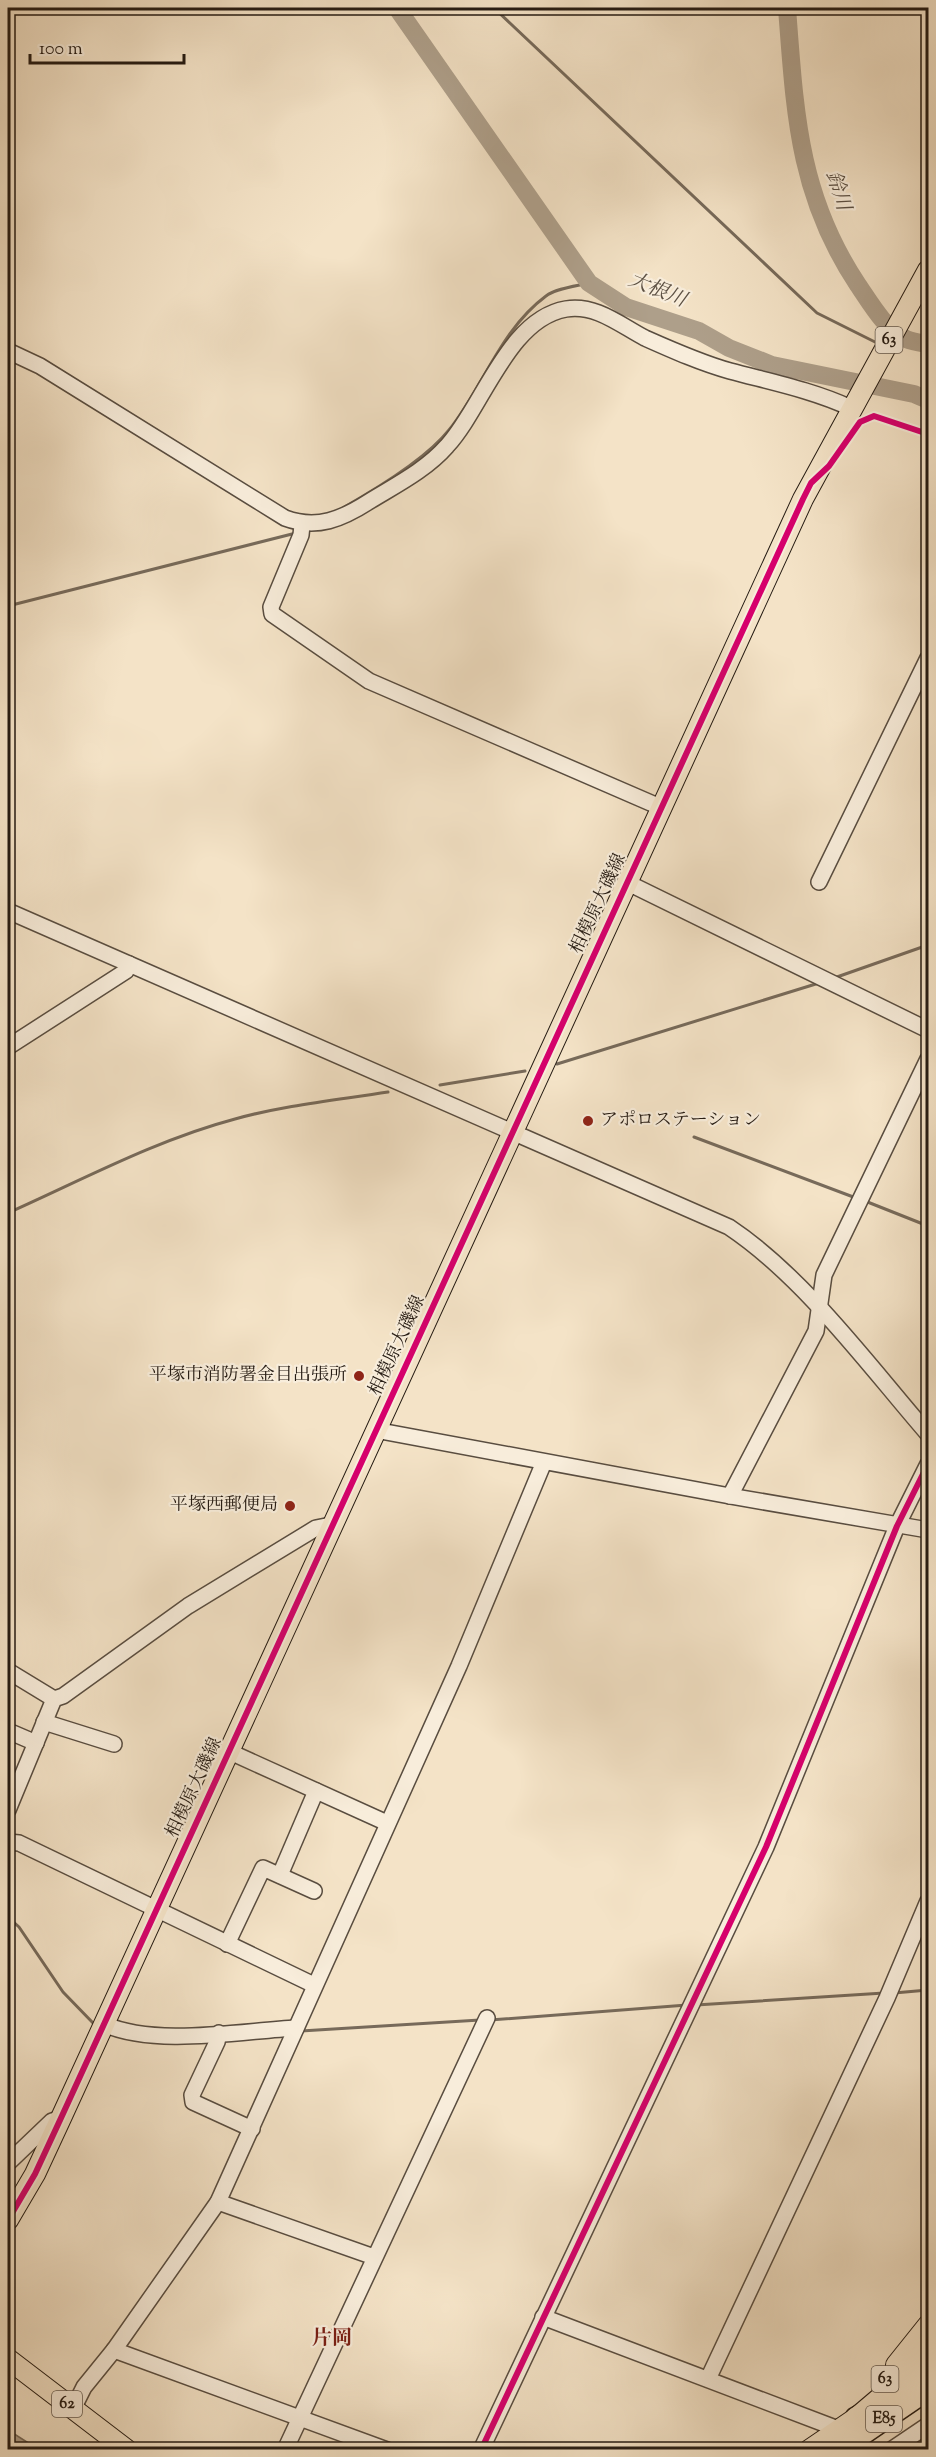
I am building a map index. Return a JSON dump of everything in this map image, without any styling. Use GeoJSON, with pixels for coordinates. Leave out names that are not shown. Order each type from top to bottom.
{"type":"FeatureCollection","features":[{"type":"Feature","properties":{"kind":"highway"},"geometry":{"type":"LineString","coordinates":[[844,2432],[928,2371]]}},
{"type":"Feature","properties":{"kind":"highway","name":"E85"},"geometry":{"type":"LineString","coordinates":[[844,2432],[928,2390]]}},
{"type":"Feature","properties":{"kind":"highway","name":"E85"},"geometry":{"type":"LineString","coordinates":[[862,2450],[928,2406]]}},
{"type":"Feature","properties":{"kind":"main road","name":"相模原大磯線"},"geometry":{"type":"LineString","coordinates":[[8,2220],[34,2174],[61,2118],[511,1131],[803,499],[852,406],[927,274]]}},
{"type":"Feature","properties":{"kind":"main road","name":"63"},"geometry":{"type":"LineString","coordinates":[[844,2432],[928,2325]]}},
{"type":"Feature","properties":{"kind":"main road","name":"63"},"geometry":{"type":"LineString","coordinates":[[881,2383],[904,2363],[928,2333]]}},
{"type":"Feature","properties":{"kind":"main road","name":"63"},"geometry":{"type":"LineString","coordinates":[[809,2450],[844,2432],[890,2390],[928,2347]]}},
{"type":"Feature","properties":{"kind":"main road","name":"62"},"geometry":{"type":"LineString","coordinates":[[8,2359],[127,2450]]}},
{"type":"Feature","properties":{"kind":"street"},"geometry":{"type":"LineString","coordinates":[[8,351],[40,366],[259,503],[302,525],[317,525],[332,521],[363,505],[430,463],[465,423],[507,354],[524,333],[537,322],[563,310],[584,308],[645,337],[727,370],[817,393],[852,406]]}},
{"type":"Feature","properties":{"kind":"street"},"geometry":{"type":"LineString","coordinates":[[302,525],[301,535],[271,607],[272,614],[369,681],[660,807]]}},
{"type":"Feature","properties":{"kind":"street"},"geometry":{"type":"LineString","coordinates":[[819,882],[928,658]]}},
{"type":"Feature","properties":{"kind":"street"},"geometry":{"type":"LineString","coordinates":[[626,882],[928,1030]]}},
{"type":"Feature","properties":{"kind":"street"},"geometry":{"type":"LineString","coordinates":[[8,911],[729,1227],[752,1242],[788,1274],[928,1434]]}},
{"type":"Feature","properties":{"kind":"street"},"geometry":{"type":"LineString","coordinates":[[8,1047],[126,971],[129,964]]}},
{"type":"Feature","properties":{"kind":"street"},"geometry":{"type":"LineString","coordinates":[[730,1496],[816,1331],[824,1275],[928,1059]]}},
{"type":"Feature","properties":{"kind":"street"},"geometry":{"type":"LineString","coordinates":[[375,1430],[928,1530]]}},
{"type":"Feature","properties":{"kind":"street"},"geometry":{"type":"LineString","coordinates":[[73,2409],[84,2387],[114,2349],[218,2202],[459,1666],[544,1462]]}},
{"type":"Feature","properties":{"kind":"street"},"geometry":{"type":"LineString","coordinates":[[481,2450],[766,1846],[897,1526],[928,1464]]}},
{"type":"Feature","properties":{"kind":"street"},"geometry":{"type":"LineString","coordinates":[[8,1810],[54,1699],[63,1696],[188,1605],[316,1528],[331,1525]]}},
{"type":"Feature","properties":{"kind":"street"},"geometry":{"type":"LineString","coordinates":[[8,1671],[54,1699]]}},
{"type":"Feature","properties":{"kind":"street"},"geometry":{"type":"LineString","coordinates":[[44,1722],[114,1744]]}},
{"type":"Feature","properties":{"kind":"street"},"geometry":{"type":"LineString","coordinates":[[8,1731],[36,1743]]}},
{"type":"Feature","properties":{"kind":"street"},"geometry":{"type":"LineString","coordinates":[[228,1751],[387,1823]]}},
{"type":"Feature","properties":{"kind":"street"},"geometry":{"type":"LineString","coordinates":[[280,1875],[316,1791]]}},
{"type":"Feature","properties":{"kind":"street"},"geometry":{"type":"LineString","coordinates":[[8,1842],[19,1844],[314,1985]]}},
{"type":"Feature","properties":{"kind":"street"},"geometry":{"type":"LineString","coordinates":[[227,1944],[263,1868],[314,1892]]}},
{"type":"Feature","properties":{"kind":"street"},"geometry":{"type":"LineString","coordinates":[[708,2379],[883,2008],[928,1901]]}},
{"type":"Feature","properties":{"kind":"street"},"geometry":{"type":"LineString","coordinates":[[285,2450],[486,2021]]}},
{"type":"Feature","properties":{"kind":"street"},"geometry":{"type":"LineString","coordinates":[[104,2024],[132,2034],[161,2036],[218,2037],[295,2033]]}},
{"type":"Feature","properties":{"kind":"street"},"geometry":{"type":"LineString","coordinates":[[218,2037],[192,2095],[193,2102],[252,2129]]}},
{"type":"Feature","properties":{"kind":"street"},"geometry":{"type":"LineString","coordinates":[[8,2163],[52,2121],[61,2118]]}},
{"type":"Feature","properties":{"kind":"street"},"geometry":{"type":"LineString","coordinates":[[218,2202],[374,2257]]}},
{"type":"Feature","properties":{"kind":"street"},"geometry":{"type":"LineString","coordinates":[[543,2317],[844,2432]]}},
{"type":"Feature","properties":{"kind":"street"},"geometry":{"type":"LineString","coordinates":[[114,2349],[387,2450]]}},
{"type":"Feature","properties":{"kind":"street"},"geometry":{"type":"LineString","coordinates":[[891,2450],[928,2426]]}},
{"type":"Feature","properties":{"kind":"shaded area"},"geometry":{"type":"Polygon","coordinates":[[[8,2430],[38,2449],[8,2449],[8,2430]]]}},
{"type":"Feature","properties":{"kind":"waterway","name":"大根川"},"geometry":{"type":"LineString","coordinates":[[397,8],[589,283],[626,307],[699,331],[729,348],[772,365],[914,394],[928,400]]}},
{"type":"Feature","properties":{"kind":"waterway"},"geometry":{"type":"LineString","coordinates":[[494,8],[817,313],[879,344]]}},
{"type":"Feature","properties":{"kind":"waterway","name":"鈴川"},"geometry":{"type":"LineString","coordinates":[[787,8],[797,118],[811,185],[823,218],[838,252],[879,315],[898,335],[928,344]]}},
{"type":"Feature","properties":{"kind":"waterway"},"geometry":{"type":"LineString","coordinates":[[341,509],[399,473],[439,441],[461,414],[504,342],[530,310],[550,293],[589,283]]}},
{"type":"Feature","properties":{"kind":"waterway"},"geometry":{"type":"LineString","coordinates":[[894,347],[898,348],[906,339]]}},
{"type":"Feature","properties":{"kind":"waterway"},"geometry":{"type":"LineString","coordinates":[[8,606],[296,533]]}},
{"type":"Feature","properties":{"kind":"waterway"},"geometry":{"type":"LineString","coordinates":[[834,978],[928,945]]}},
{"type":"Feature","properties":{"kind":"waterway"},"geometry":{"type":"LineString","coordinates":[[557,1064],[819,983]]}},
{"type":"Feature","properties":{"kind":"waterway"},"geometry":{"type":"LineString","coordinates":[[440,1085],[525,1071]]}},
{"type":"Feature","properties":{"kind":"waterway"},"geometry":{"type":"LineString","coordinates":[[8,1213],[148,1149],[206,1128],[273,1110],[388,1092]]}},
{"type":"Feature","properties":{"kind":"waterway"},"geometry":{"type":"LineString","coordinates":[[694,1137],[856,1198]]}},
{"type":"Feature","properties":{"kind":"waterway"},"geometry":{"type":"LineString","coordinates":[[865,1201],[928,1226]]}},
{"type":"Feature","properties":{"kind":"waterway"},"geometry":{"type":"LineString","coordinates":[[8,1917],[19,1927],[63,1992],[94,2024]]}},
{"type":"Feature","properties":{"kind":"waterway"},"geometry":{"type":"LineString","coordinates":[[894,1993],[928,1990]]}},
{"type":"Feature","properties":{"kind":"waterway"},"geometry":{"type":"LineString","coordinates":[[696,2005],[884,1993]]}},
{"type":"Feature","properties":{"kind":"waterway"},"geometry":{"type":"LineString","coordinates":[[490,2020],[687,2005]]}},
{"type":"Feature","properties":{"kind":"waterway"},"geometry":{"type":"LineString","coordinates":[[301,2031],[480,2020]]}},
{"type":"Feature","properties":{"kind":"cycle path"},"geometry":{"type":"LineString","coordinates":[[8,2220],[35,2174],[61,2118],[811,483],[829,466],[860,422],[874,416],[928,434]]}},
{"type":"Feature","properties":{"kind":"cycle path"},"geometry":{"type":"LineString","coordinates":[[481,2450],[766,1847],[897,1526],[928,1464]]}},
{"type":"Feature","properties":{"kind":"place","name":"アポロステーション"},"geometry":{"type":"Point","coordinates":[588,1121]}},
{"type":"Feature","properties":{"kind":"place","name":"平塚市消防署金目出張所"},"geometry":{"type":"Point","coordinates":[359,1376]}},
{"type":"Feature","properties":{"kind":"place","name":"平塚西郵便局"},"geometry":{"type":"Point","coordinates":[290,1506]}},
{"type":"Feature","properties":{"kind":"district","name":"片岡"},"geometry":{"type":"Point","coordinates":[332,2339]}}]}
